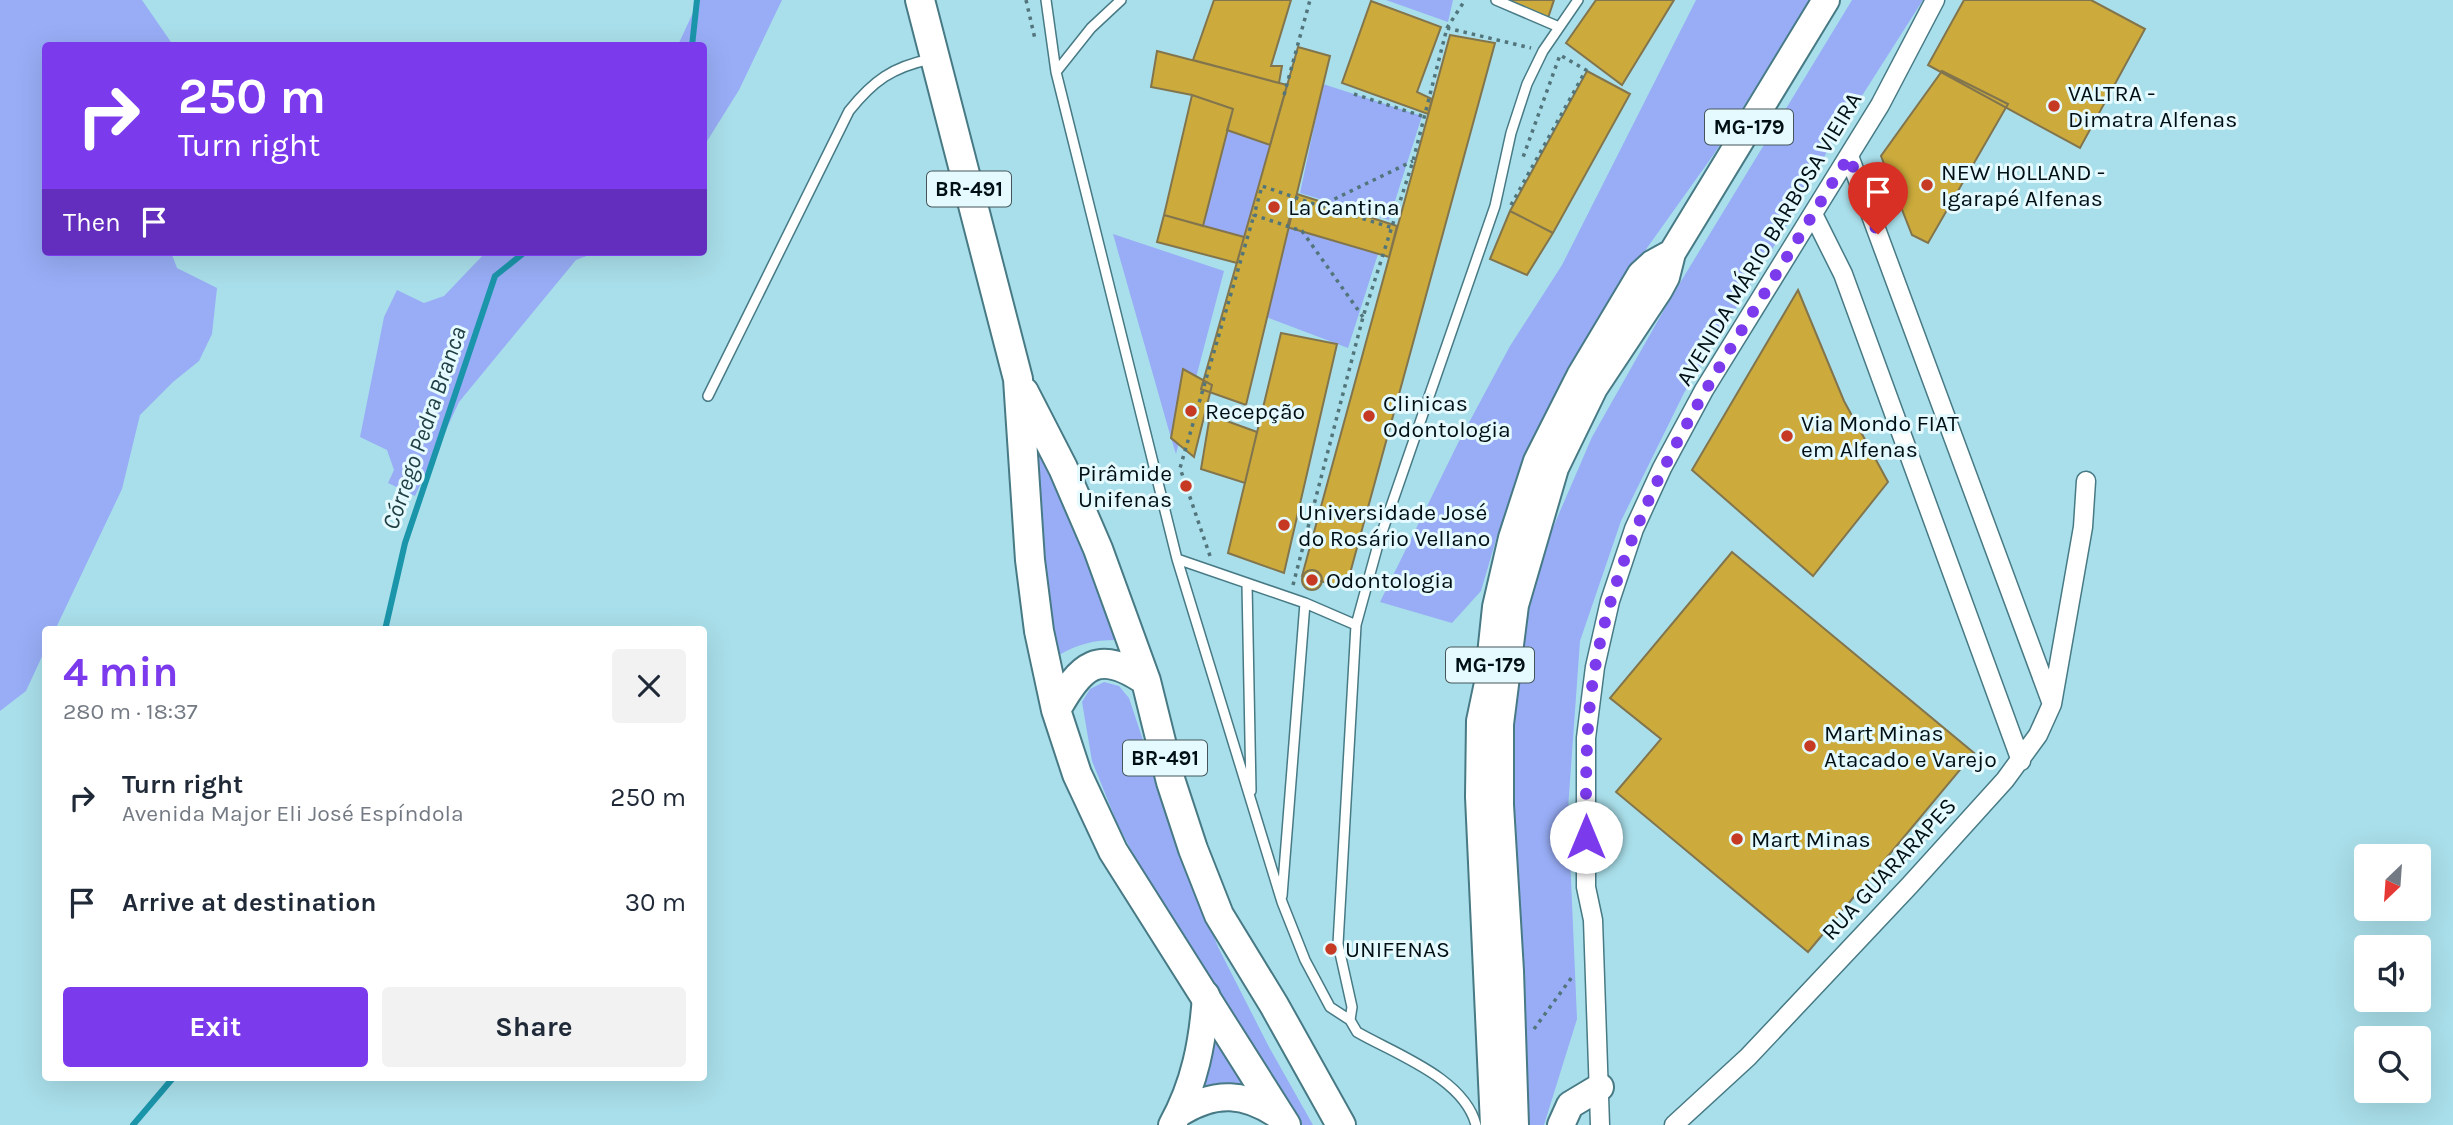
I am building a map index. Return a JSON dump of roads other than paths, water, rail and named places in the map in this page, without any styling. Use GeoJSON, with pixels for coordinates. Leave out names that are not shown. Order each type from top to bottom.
{"type":"FeatureCollection","features":[{"type":"Feature","properties":{"kind":"highway","name":"BR-491"},"geometry":{"type":"LineString","coordinates":[[920,0],[1018,379],[1030,560],[1039,631],[1056,710],[1077,774],[1113,851],[1284,1121]]}},
{"type":"Feature","properties":{"kind":"highway","name":"BR-491"},"geometry":{"type":"LineString","coordinates":[[1018,379],[1063,468],[1098,549],[1146,681],[1171,782],[1219,915],[1275,1005],[1341,1125]]}},
{"type":"Feature","properties":{"kind":"highway"},"geometry":{"type":"LineString","coordinates":[[1056,710],[1070,684],[1082,671],[1097,664],[1128,669],[1146,681]]}},
{"type":"Feature","properties":{"kind":"main road","name":"MG-179"},"geometry":{"type":"LineString","coordinates":[[1515,1125],[1510,971],[1500,806],[1500,724],[1515,605],[1555,468],[1594,388],[1659,290],[1666,277],[1672,253],[1826,0]]}},
{"type":"Feature","properties":{"kind":"main road","name":"MG-179"},"geometry":{"type":"LineString","coordinates":[[1494,1125],[1479,797],[1480,722],[1488,683],[1496,607],[1512,538],[1537,461],[1580,376],[1641,274],[1652,264],[1672,253]]}},
{"type":"Feature","properties":{"kind":"main road"},"geometry":{"type":"LineString","coordinates":[[1175,1120],[1194,1076],[1203,1036],[1206,995]]}},
{"type":"Feature","properties":{"kind":"main road"},"geometry":{"type":"LineString","coordinates":[[1561,1125],[1570,1105],[1600,1087]]}},
{"type":"Feature","properties":{"kind":"main road"},"geometry":{"type":"LineString","coordinates":[[1175,1120],[1199,1102],[1223,1097],[1254,1101],[1284,1121]]}},
{"type":"Feature","properties":{"kind":"street","name":"AVENIDA MÁRIO BARBOSA VIEIRA"},"geometry":{"type":"LineString","coordinates":[[1600,1125],[1593,920],[1586,887],[1586,738],[1595,667],[1611,601],[1634,529],[1662,468],[1704,390],[1880,105],[1935,0]]}},
{"type":"Feature","properties":{"kind":"street"},"geometry":{"type":"LineString","coordinates":[[1849,156],[2052,704]]}},
{"type":"Feature","properties":{"kind":"street"},"geometry":{"type":"LineString","coordinates":[[1813,215],[1843,274],[2021,761]]}},
{"type":"Feature","properties":{"kind":"street","name":"RUA GUARARAPES"},"geometry":{"type":"LineString","coordinates":[[1674,1125],[1748,1057],[1910,885],[2021,761],[2038,736],[2052,704],[2083,527],[2086,481]]}},
{"type":"Feature","properties":{"kind":"lane"},"geometry":{"type":"LineString","coordinates":[[1046,0],[1056,72],[1177,559],[1282,902],[1305,960],[1330,1007],[1350,1020],[1357,1032],[1441,1079],[1459,1097],[1476,1125]]}},
{"type":"Feature","properties":{"kind":"lane"},"geometry":{"type":"LineString","coordinates":[[1056,72],[1091,28],[1121,0]]}},
{"type":"Feature","properties":{"kind":"lane"},"geometry":{"type":"LineString","coordinates":[[1496,0],[1559,27]]}},
{"type":"Feature","properties":{"kind":"lane"},"geometry":{"type":"LineString","coordinates":[[1350,1020],[1352,1007],[1338,944],[1356,625],[1379,541],[1495,206],[1511,134],[1527,84],[1543,51],[1578,0]]}},
{"type":"Feature","properties":{"kind":"lane"},"geometry":{"type":"LineString","coordinates":[[708,396],[849,111],[867,89],[889,72],[936,58]]}},
{"type":"Feature","properties":{"kind":"lane"},"geometry":{"type":"LineString","coordinates":[[1177,559],[1305,603],[1356,625]]}},
{"type":"Feature","properties":{"kind":"lane"},"geometry":{"type":"LineString","coordinates":[[1247,584],[1251,803]]}},
{"type":"Feature","properties":{"kind":"lane"},"geometry":{"type":"LineString","coordinates":[[1282,902],[1305,603]]}},
{"type":"Feature","properties":{"kind":"waterway","name":"Córrego Pedra Branca"},"geometry":{"type":"LineString","coordinates":[[692,42],[697,0]]}},
{"type":"Feature","properties":{"kind":"waterway","name":"Córrego Pedra Branca"},"geometry":{"type":"LineString","coordinates":[[386,626],[405,543],[495,276],[520,256]]}},
{"type":"Feature","properties":{"kind":"waterway","name":"Córrego Pedra Branca"},"geometry":{"type":"LineString","coordinates":[[133,1125],[170,1081]]}},
{"type":"Feature","properties":{"kind":"place","name":"VALTRA - Dimatra Alfenas"},"geometry":{"type":"Point","coordinates":[2054,106]}},
{"type":"Feature","properties":{"kind":"place","name":"NEW HOLLAND - Igarapé Alfenas"},"geometry":{"type":"Point","coordinates":[1927,185]}},
{"type":"Feature","properties":{"kind":"place","name":"La Cantina"},"geometry":{"type":"Point","coordinates":[1274,207]}},
{"type":"Feature","properties":{"kind":"place","name":"Recepção"},"geometry":{"type":"Point","coordinates":[1191,411]}},
{"type":"Feature","properties":{"kind":"place","name":"Clinicas Odontologia"},"geometry":{"type":"Point","coordinates":[1369,416]}},
{"type":"Feature","properties":{"kind":"place","name":"Via Mondo FIAT em Alfenas"},"geometry":{"type":"Point","coordinates":[1787,436]}},
{"type":"Feature","properties":{"kind":"place","name":"Pirâmide Unifenas"},"geometry":{"type":"Point","coordinates":[1186,486]}},
{"type":"Feature","properties":{"kind":"place","name":"Universidade José do Rosário Vellano"},"geometry":{"type":"Point","coordinates":[1284,525]}},
{"type":"Feature","properties":{"kind":"place","name":"Odontologia"},"geometry":{"type":"Point","coordinates":[1312,580]}},
{"type":"Feature","properties":{"kind":"place","name":"Mart Minas Atacado e Varejo"},"geometry":{"type":"Point","coordinates":[1810,746]}},
{"type":"Feature","properties":{"kind":"place","name":"Mart Minas"},"geometry":{"type":"Point","coordinates":[1737,839]}},
{"type":"Feature","properties":{"kind":"place","name":"UNIFENAS"},"geometry":{"type":"Point","coordinates":[1331,949]}}]}
